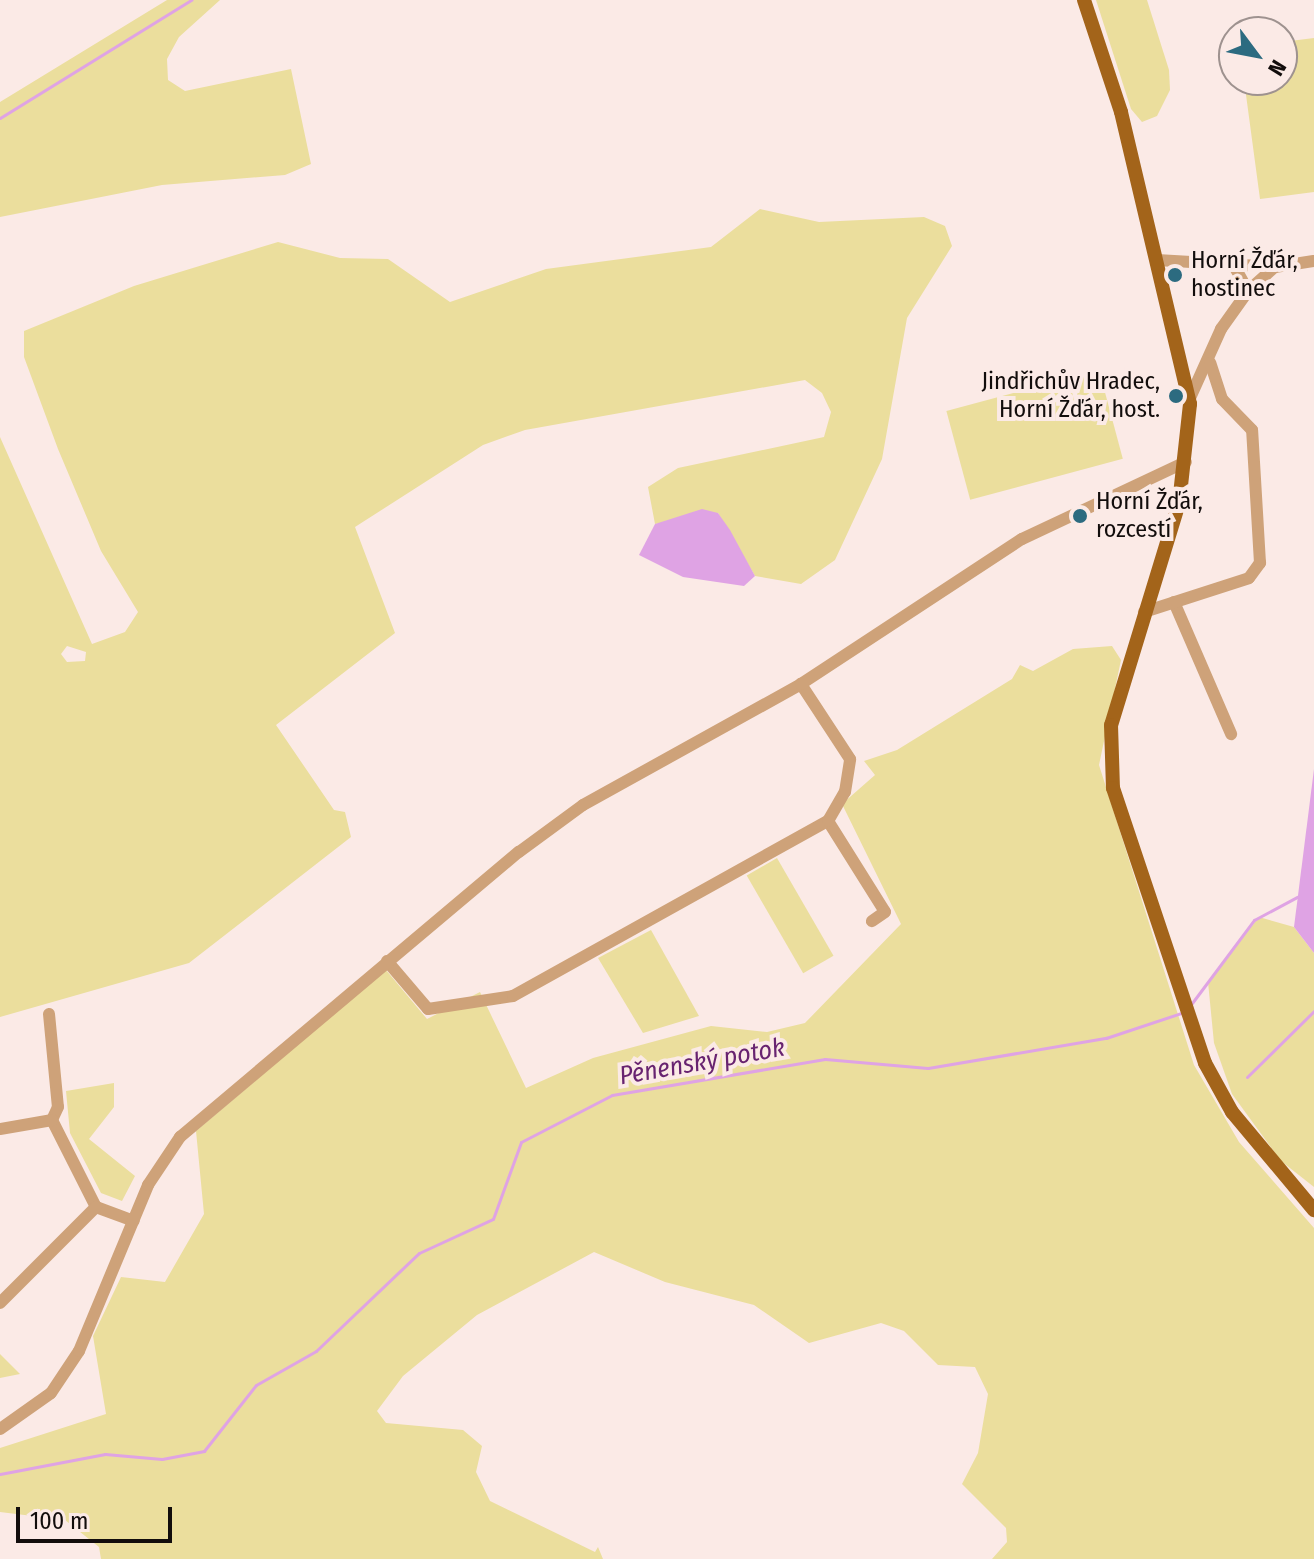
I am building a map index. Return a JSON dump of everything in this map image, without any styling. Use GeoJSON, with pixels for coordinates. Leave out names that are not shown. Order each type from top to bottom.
{"type":"FeatureCollection","features":[{"type":"Feature","properties":{"kind":"main road"},"geometry":{"type":"LineString","coordinates":[[1084,0],[1157,260],[1190,398],[1186,462],[1111,725],[1113,788],[1205,1063],[1232,1112],[1314,1210]]}},
{"type":"Feature","properties":{"kind":"street"},"geometry":{"type":"LineString","coordinates":[[1157,260],[1232,262],[1275,267],[1314,261]]}},
{"type":"Feature","properties":{"kind":"street"},"geometry":{"type":"LineString","coordinates":[[1232,262],[1248,291]]}},
{"type":"Feature","properties":{"kind":"street"},"geometry":{"type":"LineString","coordinates":[[1190,398],[1210,363],[1221,329],[1248,291],[1275,267]]}},
{"type":"Feature","properties":{"kind":"street"},"geometry":{"type":"LineString","coordinates":[[1144,612],[1249,578],[1260,563],[1252,430],[1222,399],[1210,363]]}},
{"type":"Feature","properties":{"kind":"street"},"geometry":{"type":"LineString","coordinates":[[0,1429],[51,1393],[79,1351],[134,1221],[180,1137],[387,961],[583,805],[801,684],[1022,539],[1186,462]]}},
{"type":"Feature","properties":{"kind":"street"},"geometry":{"type":"LineString","coordinates":[[1174,602],[1231,734]]}},
{"type":"Feature","properties":{"kind":"street"},"geometry":{"type":"LineString","coordinates":[[387,961],[428,1009],[513,996],[828,821],[847,784],[850,759],[801,684]]}},
{"type":"Feature","properties":{"kind":"street"},"geometry":{"type":"LineString","coordinates":[[828,821],[885,912],[872,921]]}},
{"type":"Feature","properties":{"kind":"street"},"geometry":{"type":"LineString","coordinates":[[49,1014],[58,1107],[52,1120]]}},
{"type":"Feature","properties":{"kind":"street"},"geometry":{"type":"LineString","coordinates":[[52,1120],[96,1207],[134,1221]]}},
{"type":"Feature","properties":{"kind":"street"},"geometry":{"type":"LineString","coordinates":[[0,1129],[52,1120]]}},
{"type":"Feature","properties":{"kind":"street"},"geometry":{"type":"LineString","coordinates":[[0,1303],[96,1207]]}},
{"type":"Feature","properties":{"kind":"shaded area"},"geometry":{"type":"Polygon","coordinates":[[[167,0],[220,0],[179,37],[167,59],[168,80],[185,91],[291,69],[311,164],[285,175],[162,185],[0,217],[0,102],[167,0]]]}},
{"type":"Feature","properties":{"kind":"shaded area"},"geometry":{"type":"Polygon","coordinates":[[[1096,0],[1147,0],[1169,70],[1170,90],[1157,116],[1142,122],[1131,109],[1096,0]]]}},
{"type":"Feature","properties":{"kind":"shaded area"},"geometry":{"type":"Polygon","coordinates":[[[1314,38],[1314,192],[1260,199],[1246,96],[1298,96],[1298,40],[1314,38]]]}},
{"type":"Feature","properties":{"kind":"shaded area"},"geometry":{"type":"Polygon","coordinates":[[[760,209],[819,222],[924,217],[945,226],[952,246],[907,318],[882,459],[835,560],[801,584],[755,576],[718,513],[655,524],[648,487],[678,468],[824,437],[831,412],[822,393],[805,380],[525,430],[483,445],[355,527],[395,633],[276,725],[334,810],[345,812],[351,837],[189,963],[0,1017],[0,437],[92,644],[125,632],[138,612],[101,551],[58,449],[24,357],[24,331],[134,286],[278,242],[340,258],[388,259],[450,302],[546,269],[711,247],[760,209]],[[67,646],[61,654],[67,662],[85,661],[86,652],[67,646]]]}},
{"type":"Feature","properties":{"kind":"shaded area"},"geometry":{"type":"Polygon","coordinates":[[[1099,370],[1123,459],[970,500],[946,411],[1099,370]]]}},
{"type":"Feature","properties":{"kind":"shaded area"},"geometry":{"type":"Polygon","coordinates":[[[702,509],[718,513],[730,530],[755,576],[744,586],[683,577],[639,555],[655,524],[702,509]]]}},
{"type":"Feature","properties":{"kind":"shaded area"},"geometry":{"type":"Polygon","coordinates":[[[1112,646],[1121,660],[1099,765],[1194,1065],[1239,1142],[1314,1228],[1314,1559],[992,1559],[1007,1542],[1006,1528],[962,1484],[978,1453],[988,1394],[975,1367],[938,1365],[904,1331],[881,1323],[809,1343],[754,1305],[665,1282],[594,1252],[477,1315],[403,1376],[377,1411],[386,1423],[463,1430],[482,1446],[476,1472],[490,1501],[595,1552],[598,1547],[603,1559],[101,1559],[99,1547],[65,1520],[0,1512],[0,1448],[106,1414],[93,1336],[121,1277],[165,1282],[204,1214],[196,1131],[386,970],[427,1019],[480,992],[526,1088],[593,1058],[711,1026],[767,1032],[805,1023],[901,924],[842,804],[875,775],[864,761],[897,750],[1012,679],[1020,665],[1033,671],[1073,649],[1112,646]]]}},
{"type":"Feature","properties":{"kind":"shaded area"},"geometry":{"type":"Polygon","coordinates":[[[1314,769],[1314,953],[1294,927],[1314,769]]]}},
{"type":"Feature","properties":{"kind":"shaded area"},"geometry":{"type":"Polygon","coordinates":[[[777,858],[834,956],[803,973],[747,875],[777,858]]]}},
{"type":"Feature","properties":{"kind":"shaded area"},"geometry":{"type":"Polygon","coordinates":[[[1259,917],[1294,927],[1314,953],[1314,1187],[1281,1161],[1232,1094],[1214,1043],[1208,982],[1259,917]]]}},
{"type":"Feature","properties":{"kind":"shaded area"},"geometry":{"type":"Polygon","coordinates":[[[651,930],[699,1016],[643,1033],[598,958],[651,930]]]}},
{"type":"Feature","properties":{"kind":"shaded area"},"geometry":{"type":"Polygon","coordinates":[[[114,1083],[114,1107],[89,1139],[135,1176],[122,1201],[101,1193],[70,1133],[66,1091],[114,1083]]]}},
{"type":"Feature","properties":{"kind":"shaded area"},"geometry":{"type":"Polygon","coordinates":[[[0,1354],[20,1374],[0,1378],[0,1354]]]}},
{"type":"Feature","properties":{"kind":"waterway"},"geometry":{"type":"LineString","coordinates":[[0,118],[191,0]]}},
{"type":"Feature","properties":{"kind":"waterway","name":"Pěnenský potok"},"geometry":{"type":"LineString","coordinates":[[1192,1003],[1254,920],[1297,897]]}},
{"type":"Feature","properties":{"kind":"waterway"},"geometry":{"type":"LineString","coordinates":[[1247,1077],[1314,1011]]}},
{"type":"Feature","properties":{"kind":"waterway","name":"Pěnenský potok"},"geometry":{"type":"LineString","coordinates":[[0,1474],[105,1454],[162,1459],[204,1451],[256,1385],[316,1351],[419,1253],[493,1219],[521,1142],[612,1095],[825,1059],[928,1068],[1106,1038],[1184,1012]]}},
{"type":"Feature","properties":{"kind":"place","name":"Horní Žďár, hostinec"},"geometry":{"type":"Point","coordinates":[1175,275]}},
{"type":"Feature","properties":{"kind":"place","name":"Jindřichův Hradec, Horní Žďár, host."},"geometry":{"type":"Point","coordinates":[1176,396]}},
{"type":"Feature","properties":{"kind":"place","name":"Horní Žďár, rozcestí"},"geometry":{"type":"Point","coordinates":[1080,516]}}]}
